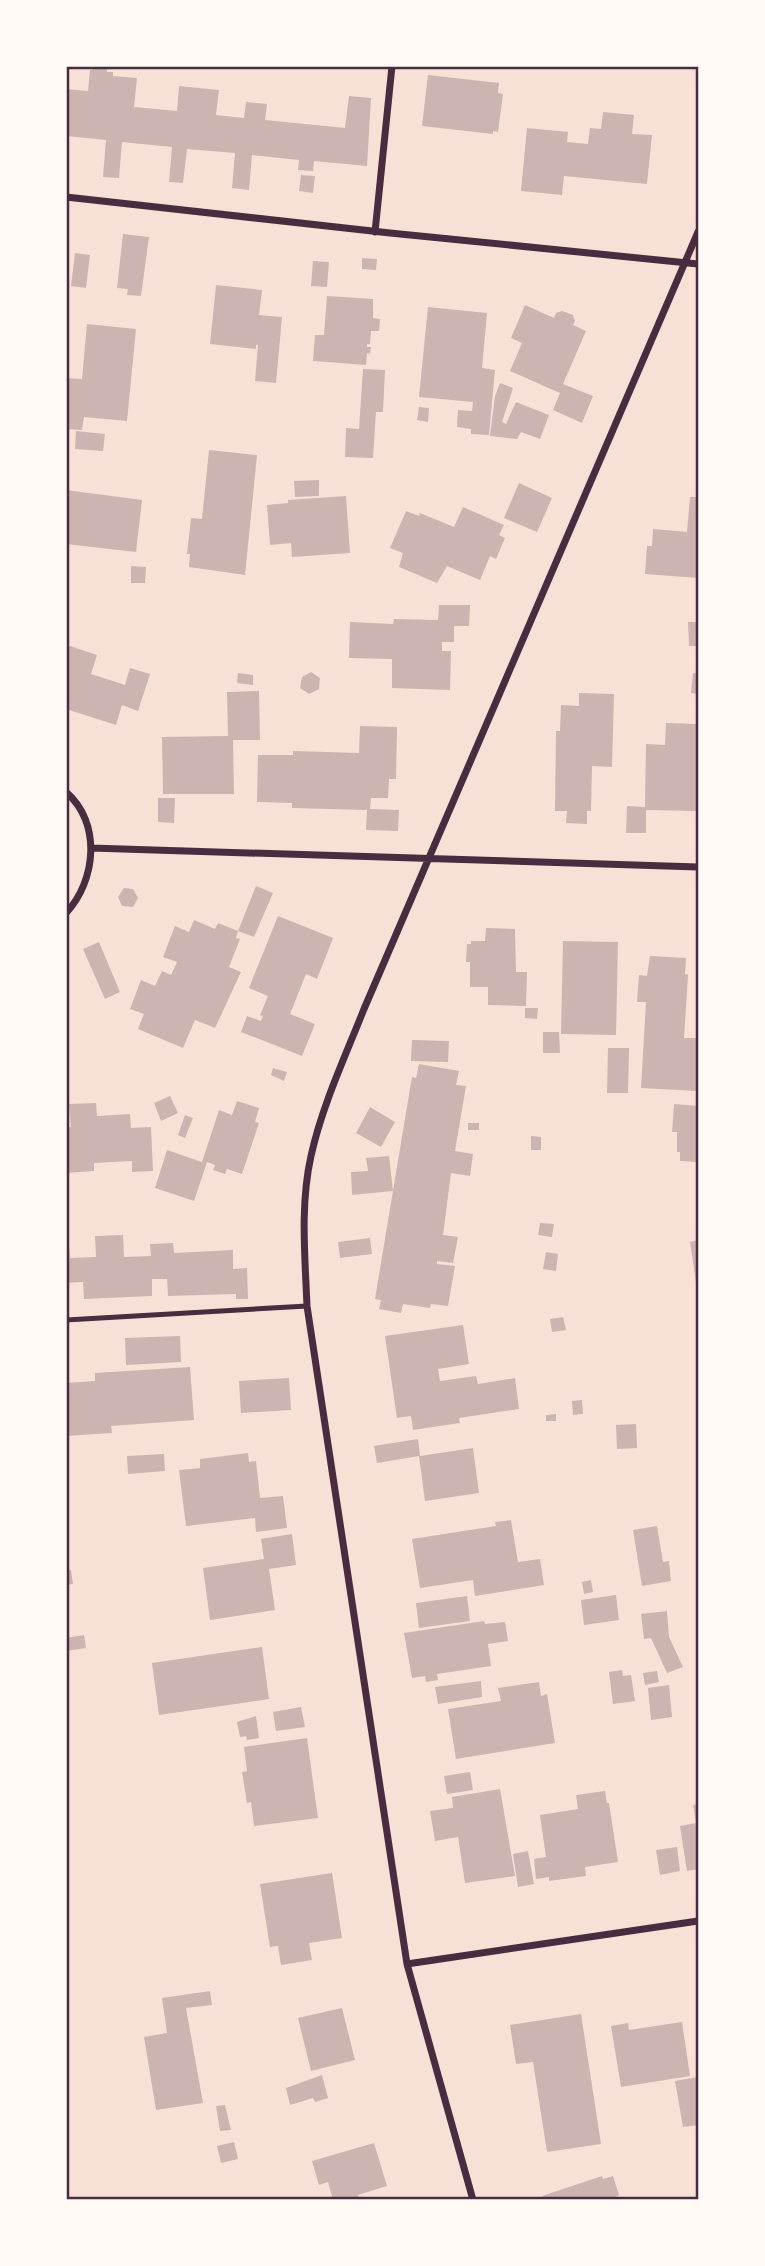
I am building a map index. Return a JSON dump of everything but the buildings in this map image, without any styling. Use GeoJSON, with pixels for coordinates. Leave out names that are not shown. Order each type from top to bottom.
{"type":"FeatureCollection","features":[{"type":"Feature","properties":{"kind":"street"},"geometry":{"type":"LineString","coordinates":[[375,232],[392,66]]}},
{"type":"Feature","properties":{"kind":"street"},"geometry":{"type":"LineString","coordinates":[[66,197],[375,232],[698,264]]}},
{"type":"Feature","properties":{"kind":"street"},"geometry":{"type":"LineString","coordinates":[[473,2200],[407,1964],[307,1306],[303,1226],[311,1156],[327,1105],[364,1010],[698,232]]}},
{"type":"Feature","properties":{"kind":"street"},"geometry":{"type":"LineString","coordinates":[[66,792],[86,820],[91,848],[88,876],[77,901],[66,914]]}},
{"type":"Feature","properties":{"kind":"street"},"geometry":{"type":"LineString","coordinates":[[91,848],[698,867]]}},
{"type":"Feature","properties":{"kind":"street"},"geometry":{"type":"LineString","coordinates":[[407,1964],[698,1922]]}},
{"type":"Feature","properties":{"kind":"lane"},"geometry":{"type":"LineString","coordinates":[[66,1320],[307,1306]]}}]}
